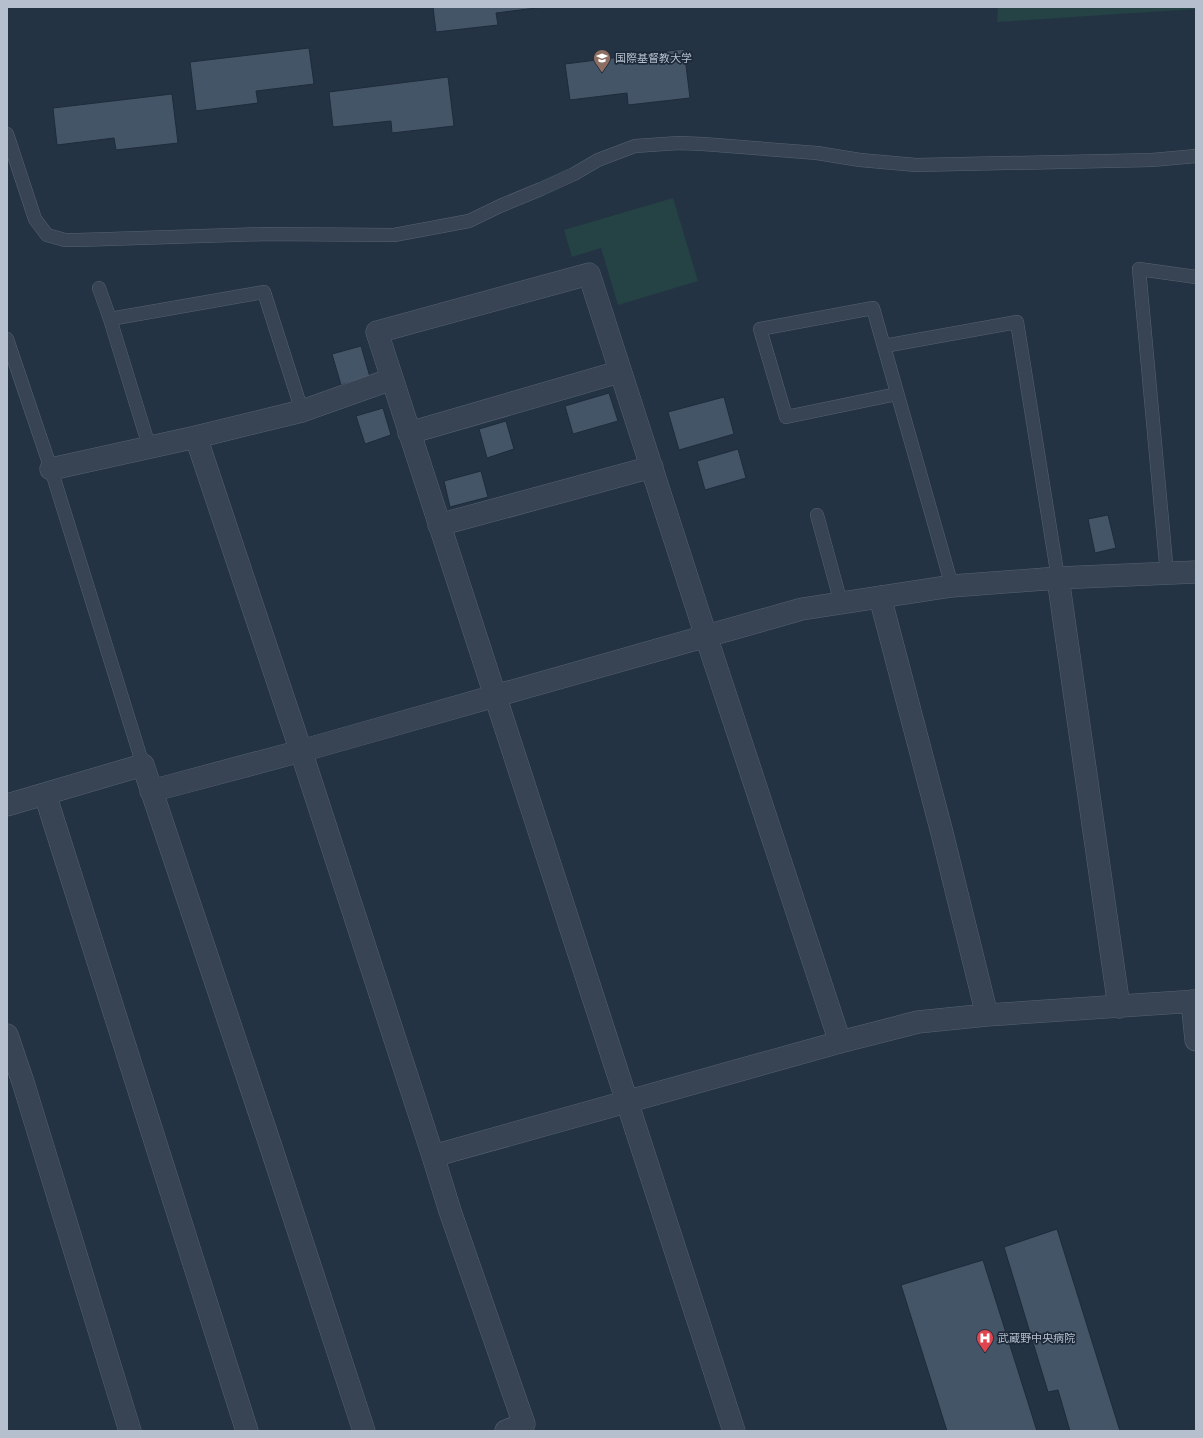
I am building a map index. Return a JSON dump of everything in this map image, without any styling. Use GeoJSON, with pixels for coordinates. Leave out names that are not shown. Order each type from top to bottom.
{"type":"FeatureCollection","features":[{"type":"Feature","properties":{"kind":"street"},"geometry":{"type":"LineString","coordinates":[[734,1431],[377,332],[589,274],[619,372],[652,466],[706,636],[840,1042]]}},
{"type":"Feature","properties":{"kind":"street"},"geometry":{"type":"LineString","coordinates":[[409,433],[619,372]]}},
{"type":"Feature","properties":{"kind":"street"},"geometry":{"type":"LineString","coordinates":[[51,469],[149,446],[196,437],[302,411],[392,379]]}},
{"type":"Feature","properties":{"kind":"street"},"geometry":{"type":"LineString","coordinates":[[196,437],[301,750],[450,1211],[524,1424],[506,1431]]}},
{"type":"Feature","properties":{"kind":"street"},"geometry":{"type":"LineString","coordinates":[[439,525],[652,466]]}},
{"type":"Feature","properties":{"kind":"street"},"geometry":{"type":"LineString","coordinates":[[151,791],[802,609],[952,586],[1058,578],[1196,572]]}},
{"type":"Feature","properties":{"kind":"street"},"geometry":{"type":"LineString","coordinates":[[1058,578],[1119,1007]]}},
{"type":"Feature","properties":{"kind":"street"},"geometry":{"type":"LineString","coordinates":[[880,597],[941,829],[987,1015]]}},
{"type":"Feature","properties":{"kind":"street"},"geometry":{"type":"LineString","coordinates":[[7,805],[143,765],[364,1431]]}},
{"type":"Feature","properties":{"kind":"street"},"geometry":{"type":"LineString","coordinates":[[45,794],[246,1431]]}},
{"type":"Feature","properties":{"kind":"street"},"geometry":{"type":"LineString","coordinates":[[433,1156],[626,1101],[918,1022],[987,1015],[1194,1001],[1196,1040]]}},
{"type":"Feature","properties":{"kind":"street"},"geometry":{"type":"LineString","coordinates":[[7,1035],[15,1085],[130,1431]]}},
{"type":"Feature","properties":{"kind":"lane"},"geometry":{"type":"LineString","coordinates":[[7,134],[35,219],[47,235],[65,240],[260,234],[394,235],[469,221],[500,206],[541,190],[574,174],[598,160],[635,146],[703,144],[817,153],[860,160],[916,165],[1152,160],[1196,156]]}},
{"type":"Feature","properties":{"kind":"lane"},"geometry":{"type":"LineString","coordinates":[[1166,574],[1139,269],[1196,277]]}},
{"type":"Feature","properties":{"kind":"lane"},"geometry":{"type":"LineString","coordinates":[[99,288],[149,446]]}},
{"type":"Feature","properties":{"kind":"lane"},"geometry":{"type":"LineString","coordinates":[[110,319],[264,292],[302,411]]}},
{"type":"Feature","properties":{"kind":"lane"},"geometry":{"type":"LineString","coordinates":[[897,394],[786,417],[760,329],[873,308],[952,586]]}},
{"type":"Feature","properties":{"kind":"lane"},"geometry":{"type":"LineString","coordinates":[[884,346],[1017,322],[1058,578]]}},
{"type":"Feature","properties":{"kind":"lane"},"geometry":{"type":"LineString","coordinates":[[7,339],[51,469],[143,765]]}},
{"type":"Feature","properties":{"kind":"lane"},"geometry":{"type":"LineString","coordinates":[[817,515],[841,603]]}},
{"type":"Feature","properties":{"kind":"green space"},"geometry":{"type":"Polygon","coordinates":[[[998,7],[1196,7],[1196,9],[997,22],[998,7]]]}},
{"type":"Feature","properties":{"kind":"green space"},"geometry":{"type":"Polygon","coordinates":[[[673,198],[698,281],[618,305],[601,248],[572,257],[564,230],[673,198]]]}},
{"type":"Feature","properties":{"kind":"building"},"geometry":{"type":"Polygon","coordinates":[[[433,7],[544,7],[496,13],[498,25],[436,32],[433,7]]]}},
{"type":"Feature","properties":{"kind":"building"},"geometry":{"type":"Polygon","coordinates":[[[309,48],[314,84],[256,91],[258,103],[196,111],[190,62],[309,48]]]}},
{"type":"Feature","properties":{"kind":"building"},"geometry":{"type":"Polygon","coordinates":[[[684,49],[690,98],[628,105],[627,93],[570,100],[565,64],[684,49]]]}},
{"type":"Feature","properties":{"kind":"building"},"geometry":{"type":"Polygon","coordinates":[[[448,77],[454,126],[392,133],[391,121],[333,127],[329,92],[448,77]]]}},
{"type":"Feature","properties":{"kind":"building"},"geometry":{"type":"Polygon","coordinates":[[[172,94],[178,143],[116,150],[114,138],[57,145],[53,108],[172,94]]]}},
{"type":"Feature","properties":{"kind":"building"},"geometry":{"type":"Polygon","coordinates":[[[361,346],[370,377],[341,385],[332,354],[361,346]]]}},
{"type":"Feature","properties":{"kind":"building"},"geometry":{"type":"Polygon","coordinates":[[[609,393],[618,421],[573,434],[565,406],[609,393]]]}},
{"type":"Feature","properties":{"kind":"building"},"geometry":{"type":"Polygon","coordinates":[[[724,397],[734,434],[679,450],[668,412],[724,397]]]}},
{"type":"Feature","properties":{"kind":"building"},"geometry":{"type":"Polygon","coordinates":[[[383,408],[391,435],[365,444],[356,416],[383,408]]]}},
{"type":"Feature","properties":{"kind":"building"},"geometry":{"type":"Polygon","coordinates":[[[506,421],[514,449],[487,458],[479,429],[506,421]]]}},
{"type":"Feature","properties":{"kind":"building"},"geometry":{"type":"Polygon","coordinates":[[[738,449],[746,478],[705,490],[697,461],[738,449]]]}},
{"type":"Feature","properties":{"kind":"building"},"geometry":{"type":"Polygon","coordinates":[[[481,471],[488,497],[450,507],[444,481],[481,471]]]}},
{"type":"Feature","properties":{"kind":"building"},"geometry":{"type":"Polygon","coordinates":[[[1108,515],[1116,548],[1095,553],[1088,519],[1108,515]]]}},
{"type":"Feature","properties":{"kind":"building"},"geometry":{"type":"Polygon","coordinates":[[[1057,1229],[1120,1431],[1070,1431],[1058,1390],[1048,1392],[1004,1247],[1057,1229]]]}},
{"type":"Feature","properties":{"kind":"building"},"geometry":{"type":"Polygon","coordinates":[[[983,1260],[1037,1431],[947,1431],[901,1285],[983,1260]]]}},
{"type":"Feature","properties":{"kind":"place","name":"国際基督教大学"},"geometry":{"type":"Point","coordinates":[602,73]}},
{"type":"Feature","properties":{"kind":"place","name":"武蔵野中央病院"},"geometry":{"type":"Point","coordinates":[985,1353]}}]}
